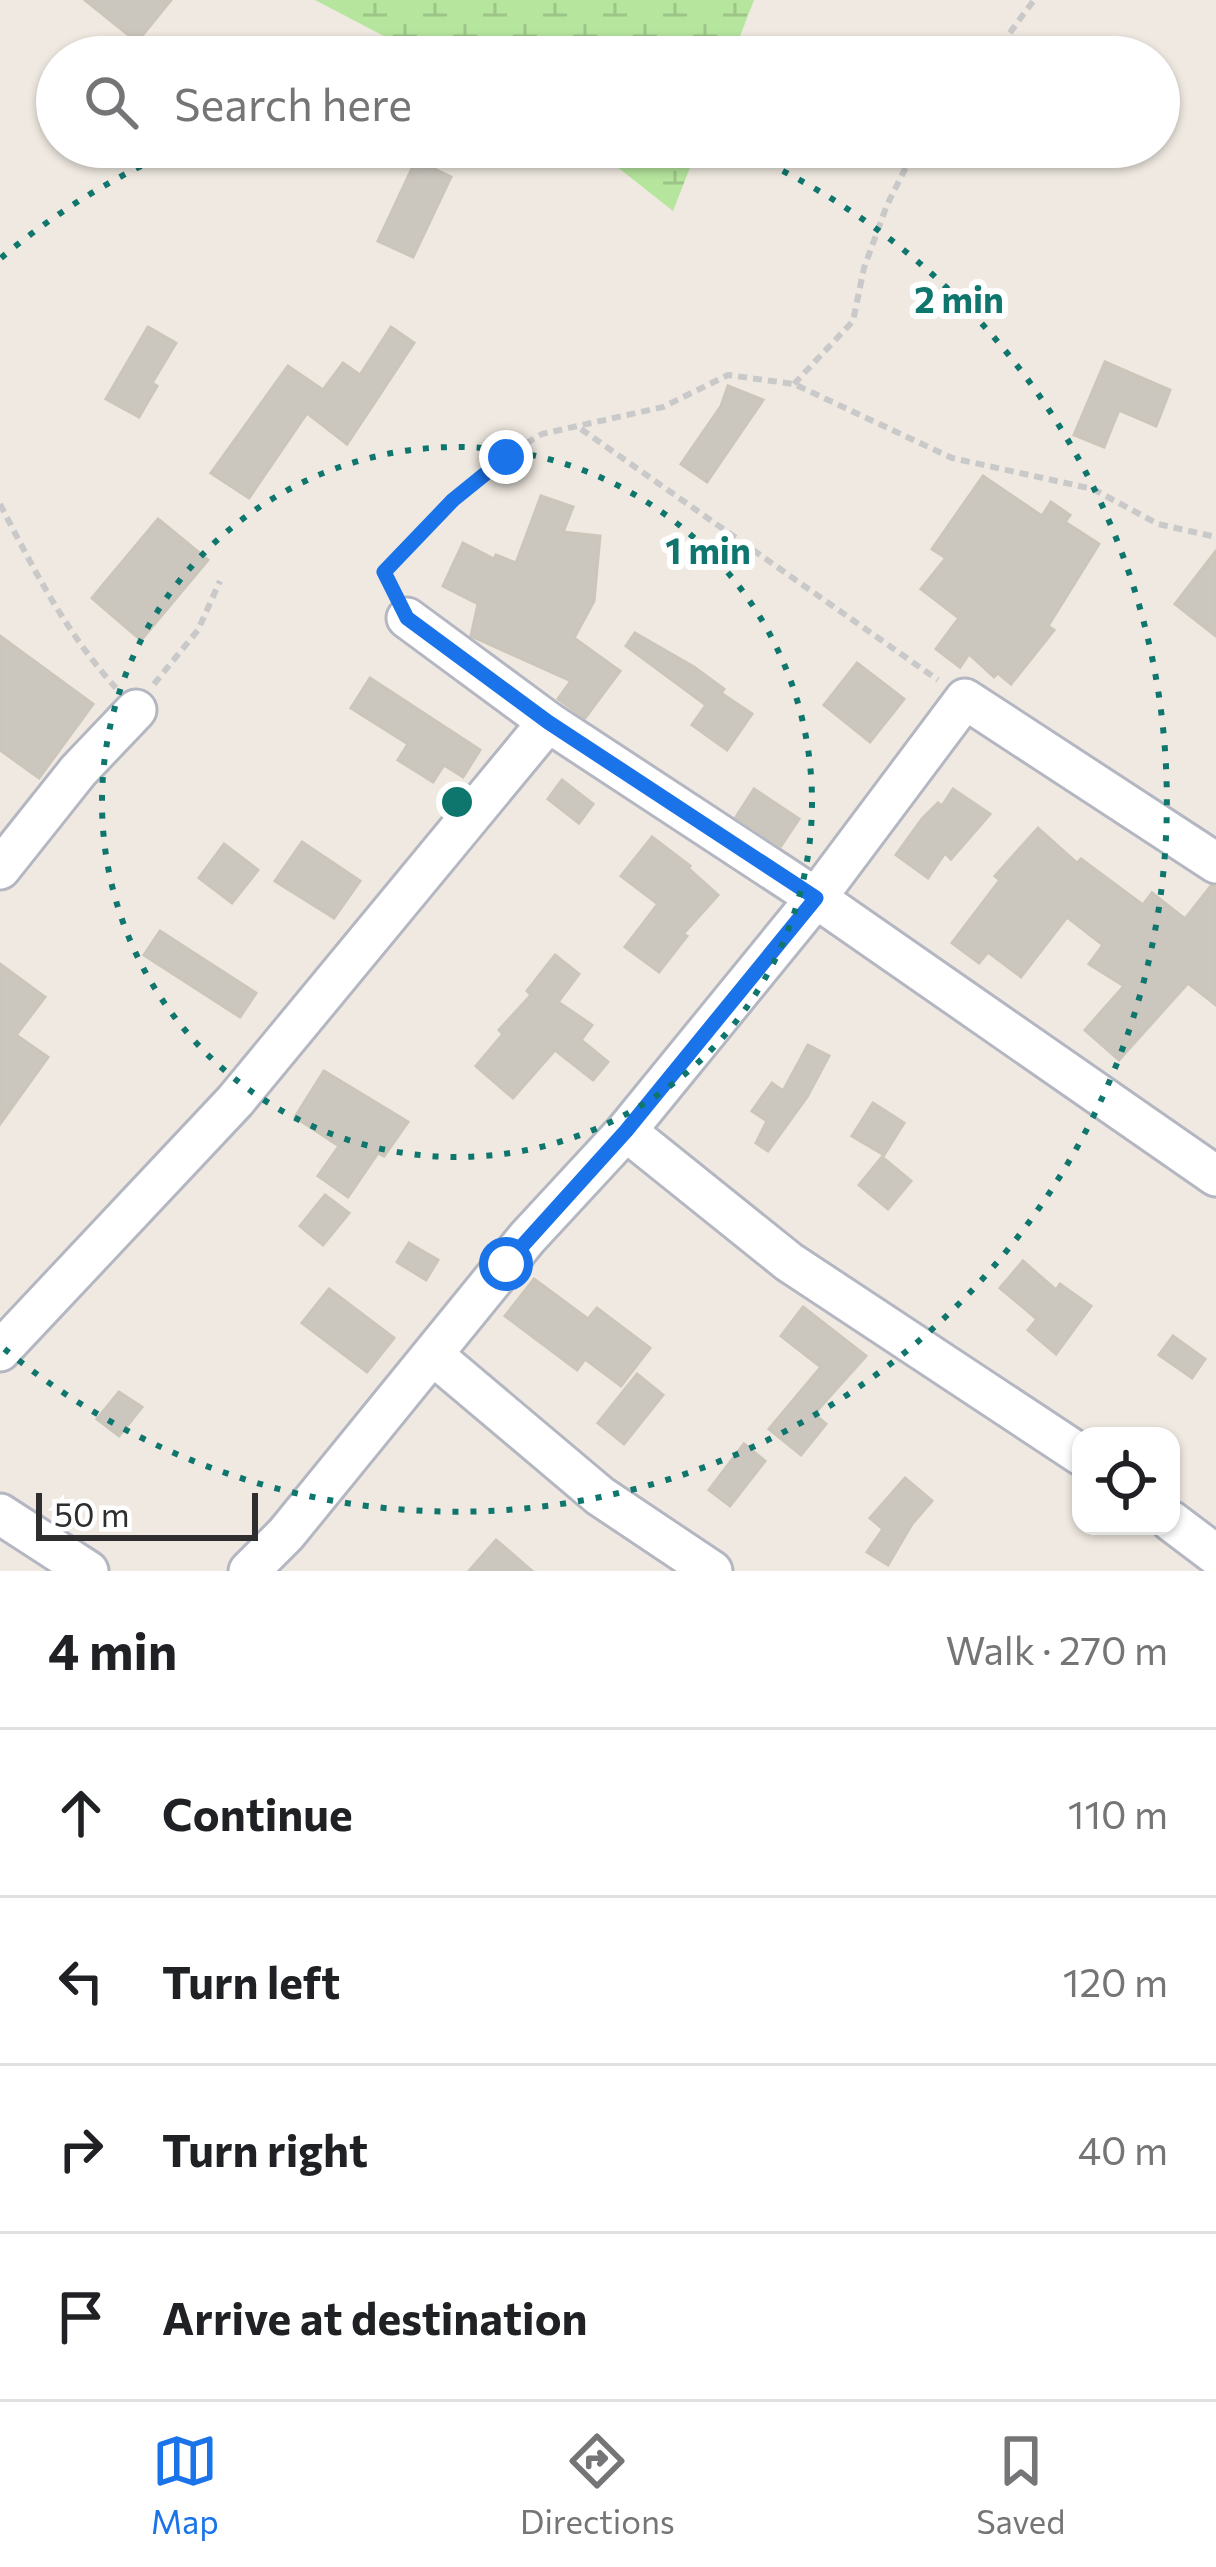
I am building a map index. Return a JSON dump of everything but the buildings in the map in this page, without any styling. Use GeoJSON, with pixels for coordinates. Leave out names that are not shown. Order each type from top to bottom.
{"type":"FeatureCollection","features":[{"type":"Feature","properties":{"kind":"street"},"geometry":{"type":"LineString","coordinates":[[407,618],[548,722],[816,898],[1216,1176]]}},
{"type":"Feature","properties":{"kind":"street"},"geometry":{"type":"LineString","coordinates":[[249,1571],[286,1534],[527,1238],[626,1131],[816,898],[965,699],[1216,863]]}},
{"type":"Feature","properties":{"kind":"street"},"geometry":{"type":"LineString","coordinates":[[0,869],[78,771],[136,710]]}},
{"type":"Feature","properties":{"kind":"street"},"geometry":{"type":"LineString","coordinates":[[0,1351],[235,1101],[548,722]]}},
{"type":"Feature","properties":{"kind":"street"},"geometry":{"type":"LineString","coordinates":[[626,1131],[789,1262],[1072,1449]]}},
{"type":"Feature","properties":{"kind":"street"},"geometry":{"type":"LineString","coordinates":[[433,1355],[600,1496],[712,1571]]}},
{"type":"Feature","properties":{"kind":"street"},"geometry":{"type":"LineString","coordinates":[[0,1514],[88,1571]]}},
{"type":"Feature","properties":{"kind":"street"},"geometry":{"type":"LineString","coordinates":[[1180,1529],[1216,1555]]}},
{"type":"Feature","properties":{"kind":"path"},"geometry":{"type":"LineString","coordinates":[[1007,36],[1034,0]]}},
{"type":"Feature","properties":{"kind":"path"},"geometry":{"type":"LineString","coordinates":[[794,384],[853,321],[886,205],[905,168]]}},
{"type":"Feature","properties":{"kind":"path"},"geometry":{"type":"LineString","coordinates":[[407,618],[384,572],[453,500],[506,457],[542,434],[663,407],[728,375],[794,384],[952,458],[1076,484],[1111,497],[1158,524],[1216,537]]}},
{"type":"Feature","properties":{"kind":"path"},"geometry":{"type":"LineString","coordinates":[[580,428],[965,699]]}},
{"type":"Feature","properties":{"kind":"path"},"geometry":{"type":"LineString","coordinates":[[0,505],[45,592],[85,654],[136,710],[198,630],[220,580]]}},
{"type":"Feature","properties":{"kind":"green space"},"geometry":{"type":"Polygon","coordinates":[[[315,0],[754,0],[740,36],[384,36],[315,0]]]}},
{"type":"Feature","properties":{"kind":"green space"},"geometry":{"type":"Polygon","coordinates":[[[619,168],[690,168],[673,211],[619,168]]]}},
{"type":"Feature","properties":{"kind":"route"},"geometry":{"type":"LineString","coordinates":[[506,457],[453,500],[384,572],[407,618],[548,722],[816,898],[626,1131],[506,1264]]}}]}
